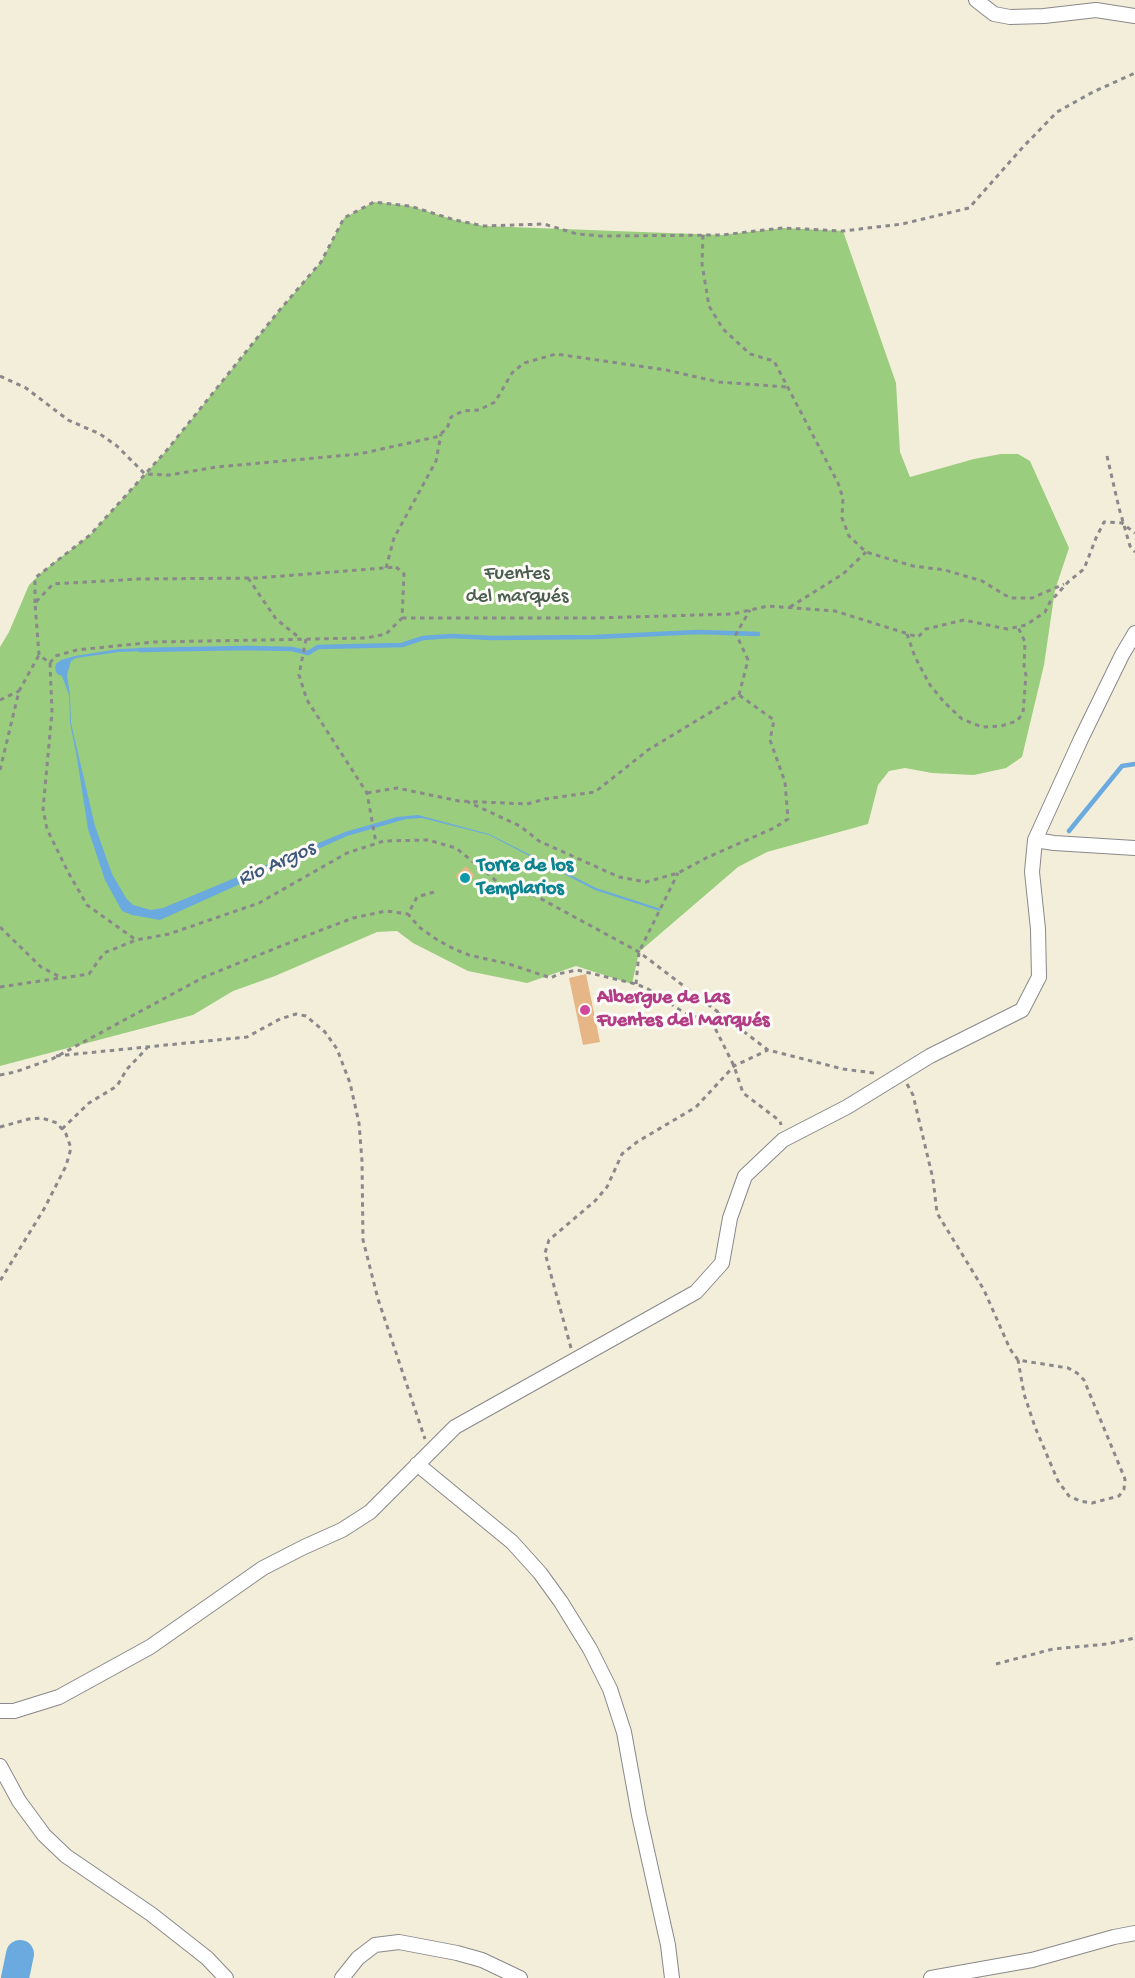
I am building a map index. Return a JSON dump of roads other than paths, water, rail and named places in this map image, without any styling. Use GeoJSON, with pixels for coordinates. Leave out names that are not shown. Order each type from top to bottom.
{"type":"FeatureCollection","features":[{"type":"Feature","properties":{"kind":"street"},"geometry":{"type":"LineString","coordinates":[[976,0],[994,14],[1010,17],[1096,10],[1135,16]]}},
{"type":"Feature","properties":{"kind":"street"},"geometry":{"type":"LineString","coordinates":[[0,1711],[14,1711],[59,1697],[150,1647],[263,1568],[304,1546],[342,1530],[369,1512],[455,1427],[696,1292],[722,1263],[730,1218],[745,1176],[783,1140],[847,1107],[930,1056],[1022,1010],[1039,977],[1038,929],[1032,872],[1035,840],[1096,707],[1135,633]]}},
{"type":"Feature","properties":{"kind":"street"},"geometry":{"type":"LineString","coordinates":[[1035,840],[1135,848]]}},
{"type":"Feature","properties":{"kind":"street"},"geometry":{"type":"LineString","coordinates":[[417,1464],[512,1542],[540,1573],[566,1611],[610,1689],[624,1732],[639,1815],[668,1945],[672,1978]]}},
{"type":"Feature","properties":{"kind":"street"},"geometry":{"type":"LineString","coordinates":[[0,1766],[19,1801],[44,1835],[66,1857],[151,1914],[207,1958],[226,1978]]}},
{"type":"Feature","properties":{"kind":"street"},"geometry":{"type":"LineString","coordinates":[[931,1978],[1032,1960],[1135,1933]]}},
{"type":"Feature","properties":{"kind":"street"},"geometry":{"type":"LineString","coordinates":[[342,1978],[358,1958],[375,1945],[399,1942],[482,1960],[520,1978]]}},
{"type":"Feature","properties":{"kind":"water","name":"Rio Argos"},"geometry":{"type":"Polygon","coordinates":[[[145,648],[145,651],[76,658],[71,661],[67,675],[70,695],[71,723],[95,826],[112,874],[126,898],[133,905],[151,910],[163,908],[345,832],[397,817],[418,815],[489,834],[596,888],[661,909],[660,911],[595,890],[489,835],[422,818],[406,819],[347,836],[160,920],[122,911],[105,880],[88,829],[70,723],[69,695],[62,676],[57,674],[55,668],[61,660],[75,656],[119,649],[145,648]]]}},
{"type":"Feature","properties":{"kind":"waterway"},"geometry":{"type":"LineString","coordinates":[[140,650],[246,648],[292,649],[308,653],[318,647],[402,645],[423,638],[451,636],[595,637],[698,632],[758,634]]}},
{"type":"Feature","properties":{"kind":"waterway"},"geometry":{"type":"LineString","coordinates":[[1069,831],[1122,766],[1135,764]]}},
{"type":"Feature","properties":{"kind":"waterway"},"geometry":{"type":"LineString","coordinates":[[15,1978],[20,1954]]}},
{"type":"Feature","properties":{"kind":"place","name":"Torre de los Templarios"},"geometry":{"type":"Point","coordinates":[465,878]}},
{"type":"Feature","properties":{"kind":"place","name":"Albergue de Las Fuentes del Marqués"},"geometry":{"type":"Point","coordinates":[585,1010]}},
{"type":"Feature","properties":{"kind":"park label","name":"Fuentes del marqués"},"geometry":{"type":"Point","coordinates":[517,586]}}]}
